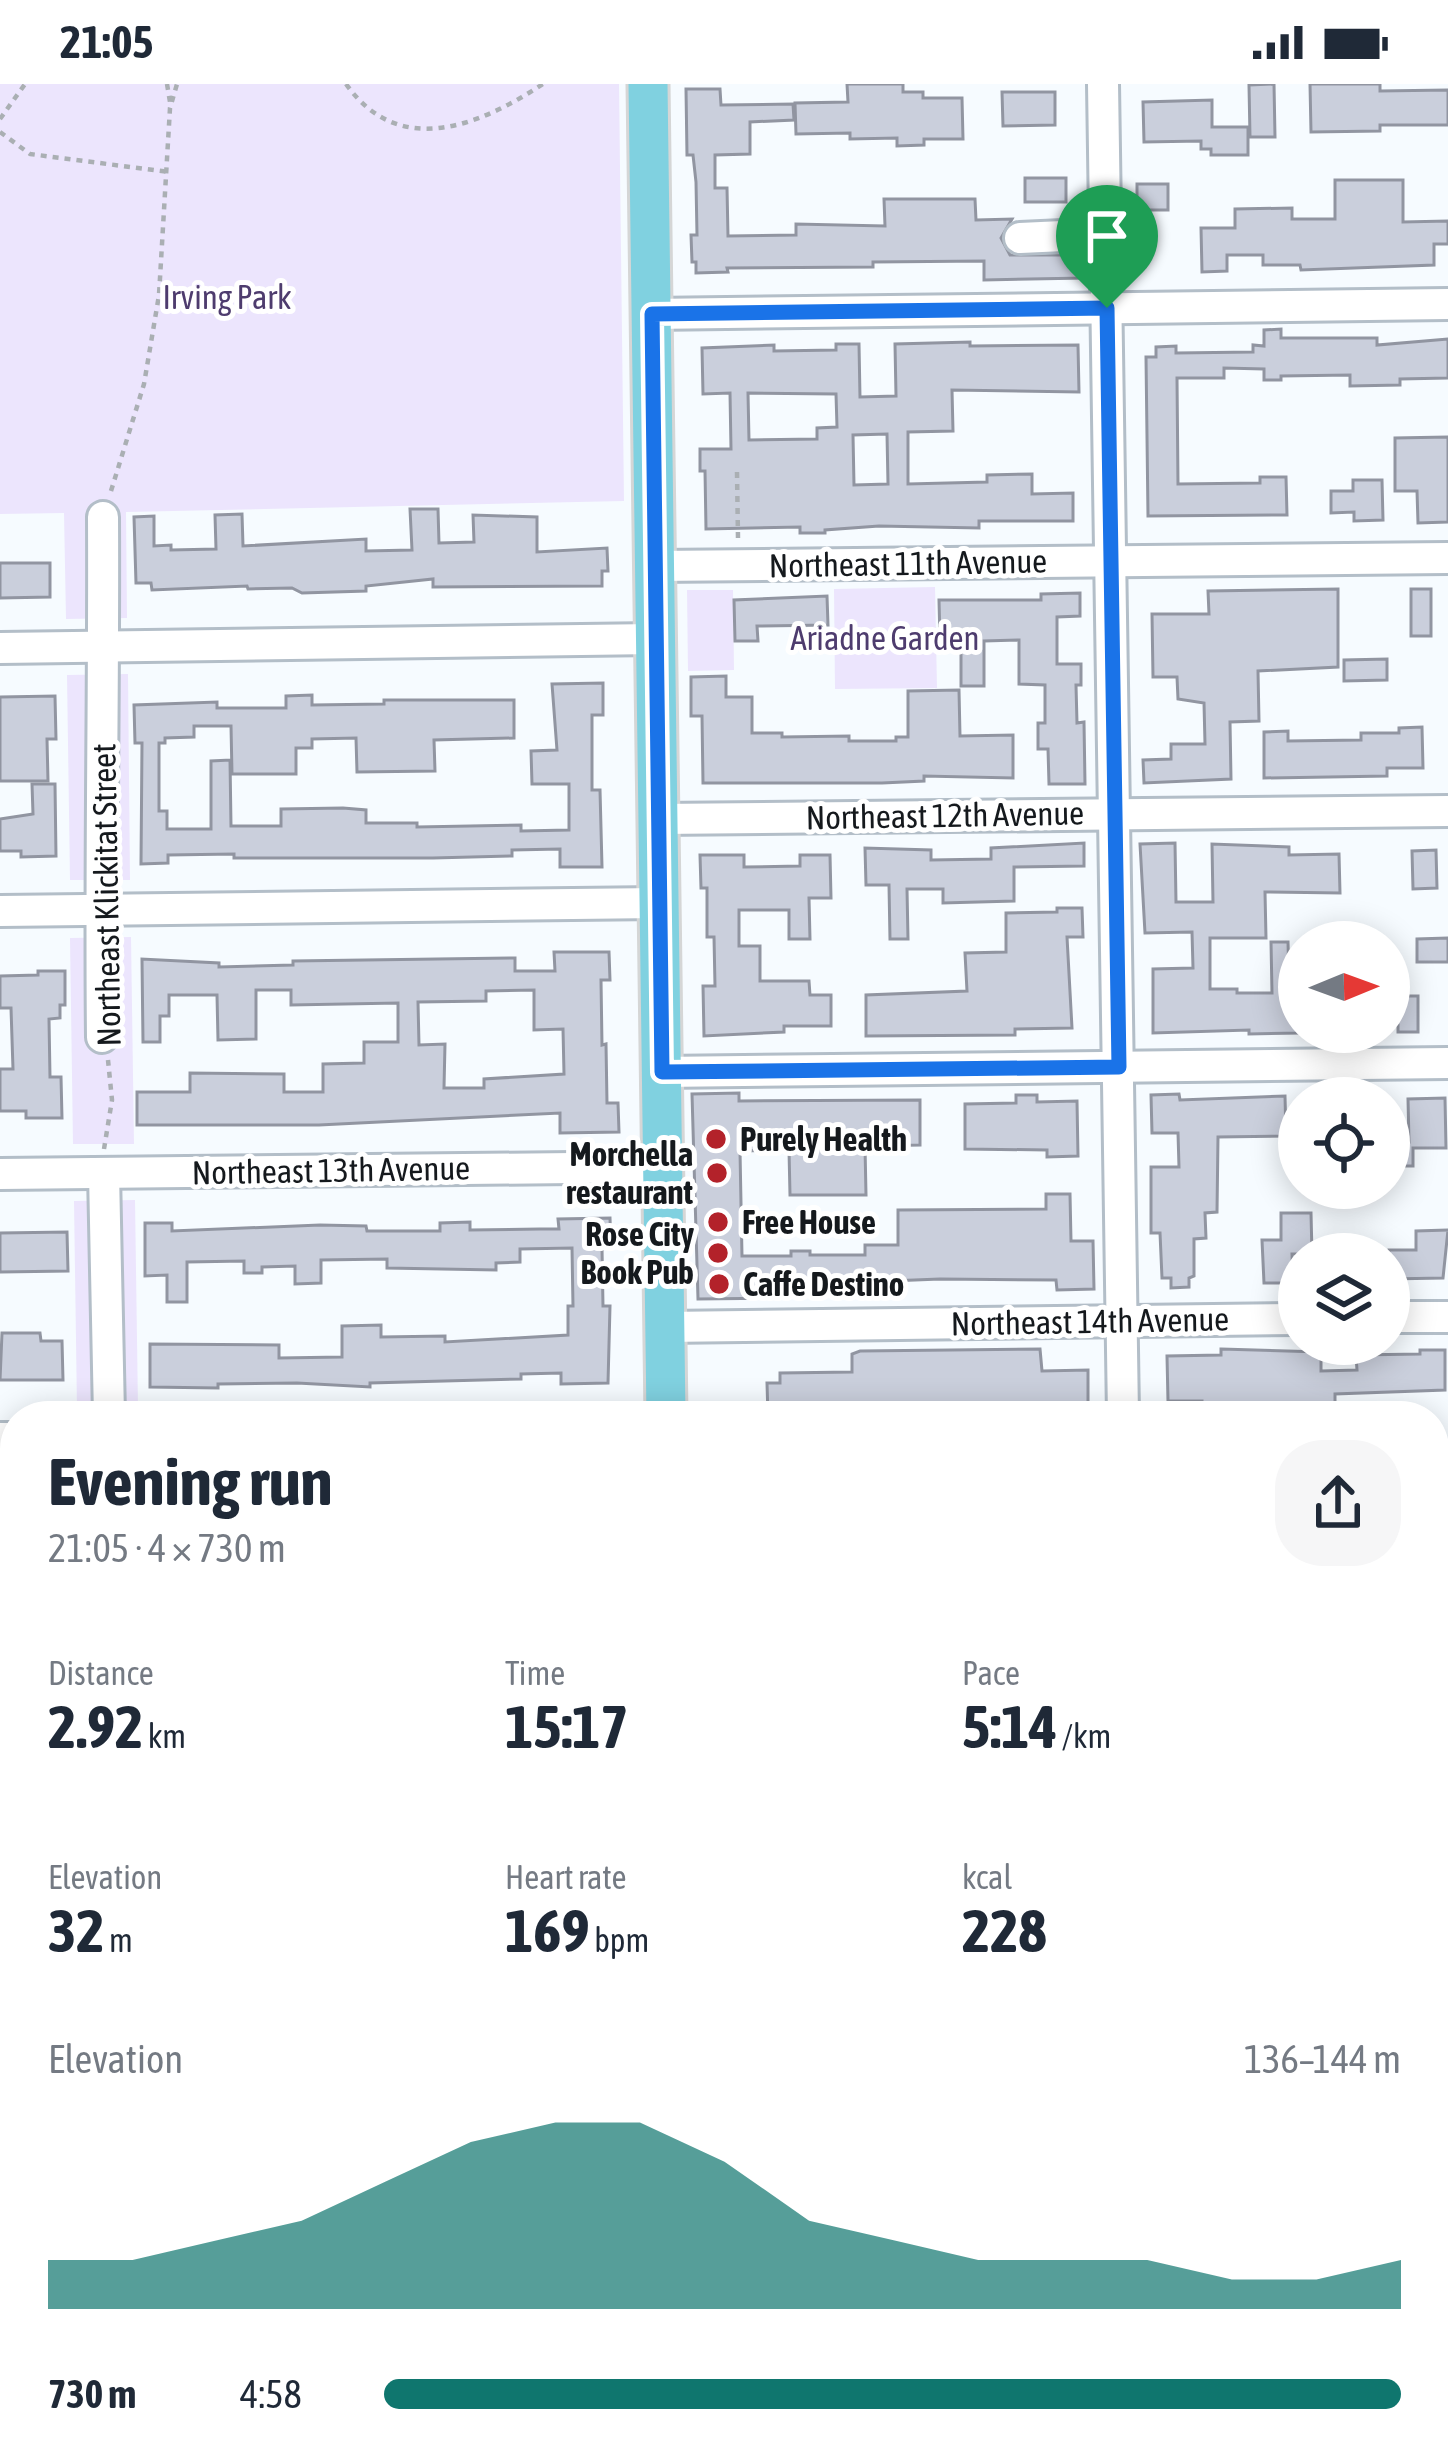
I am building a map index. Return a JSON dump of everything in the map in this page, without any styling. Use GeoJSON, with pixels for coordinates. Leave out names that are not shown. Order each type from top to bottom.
{"type":"FeatureCollection","features":[{"type":"Feature","properties":{"kind":"main road"},"geometry":{"type":"LineString","coordinates":[[648,84],[666,1401]]}},
{"type":"Feature","properties":{"kind":"street"},"geometry":{"type":"LineString","coordinates":[[1103,84],[1123,1401]]}},
{"type":"Feature","properties":{"kind":"street"},"geometry":{"type":"LineString","coordinates":[[1020,238],[1106,234]]}},
{"type":"Feature","properties":{"kind":"street"},"geometry":{"type":"LineString","coordinates":[[652,314],[1448,304]]}},
{"type":"Feature","properties":{"kind":"street","name":"Northeast Klickitat Street"},"geometry":{"type":"LineString","coordinates":[[102,1037],[104,517]]}},
{"type":"Feature","properties":{"kind":"street","name":"Northeast 11th Avenue"},"geometry":{"type":"LineString","coordinates":[[655,566],[1448,558]]}},
{"type":"Feature","properties":{"kind":"street"},"geometry":{"type":"LineString","coordinates":[[0,648],[655,639]]}},
{"type":"Feature","properties":{"kind":"street","name":"Northeast 12th Avenue"},"geometry":{"type":"LineString","coordinates":[[658,819],[1448,811]]}},
{"type":"Feature","properties":{"kind":"street"},"geometry":{"type":"LineString","coordinates":[[0,911],[659,904]]}},
{"type":"Feature","properties":{"kind":"street"},"geometry":{"type":"LineString","coordinates":[[662,1072],[1448,1063]]}},
{"type":"Feature","properties":{"kind":"street","name":"Northeast 13th Avenue"},"geometry":{"type":"LineString","coordinates":[[0,1174],[663,1167]]}},
{"type":"Feature","properties":{"kind":"street"},"geometry":{"type":"LineString","coordinates":[[104,1173],[109,1401]]}},
{"type":"Feature","properties":{"kind":"street"},"geometry":{"type":"LineString","coordinates":[[1410,1318],[1448,1317]]}},
{"type":"Feature","properties":{"kind":"street","name":"Northeast 14th Avenue"},"geometry":{"type":"LineString","coordinates":[[665,1327],[1278,1319]]}},
{"type":"Feature","properties":{"kind":"path"},"geometry":{"type":"LineString","coordinates":[[0,119],[25,84]]}},
{"type":"Feature","properties":{"kind":"path"},"geometry":{"type":"LineString","coordinates":[[104,517],[144,384],[159,295],[169,172],[167,84]]}},
{"type":"Feature","properties":{"kind":"path"},"geometry":{"type":"LineString","coordinates":[[170,108],[177,84]]}},
{"type":"Feature","properties":{"kind":"path"},"geometry":{"type":"LineString","coordinates":[[346,84],[376,117],[420,129],[446,127],[496,112],[543,84]]}},
{"type":"Feature","properties":{"kind":"path"},"geometry":{"type":"LineString","coordinates":[[0,132],[30,154],[169,172]]}},
{"type":"Feature","properties":{"kind":"path"},"geometry":{"type":"LineString","coordinates":[[736,472],[741,499],[739,565]]}},
{"type":"Feature","properties":{"kind":"path","name":"Northeast Klickitat Street"},"geometry":{"type":"LineString","coordinates":[[102,1037],[112,1100],[103,1139],[104,1173]]}},
{"type":"Feature","properties":{"kind":"green space","name":"Irving Park"},"geometry":{"type":"Polygon","coordinates":[[[0,84],[619,84],[624,501],[126,512],[127,618],[66,619],[64,513],[0,514],[0,84]]]}},
{"type":"Feature","properties":{"kind":"green space","name":"Ariadne Garden"},"geometry":{"type":"Polygon","coordinates":[[[935,587],[937,688],[835,689],[834,589],[935,587]]]}},
{"type":"Feature","properties":{"kind":"green space"},"geometry":{"type":"Polygon","coordinates":[[[687,590],[733,590],[734,670],[688,671],[687,590]]]}},
{"type":"Feature","properties":{"kind":"green space"},"geometry":{"type":"Polygon","coordinates":[[[128,674],[130,880],[70,880],[67,675],[128,674]]]}},
{"type":"Feature","properties":{"kind":"green space"},"geometry":{"type":"Polygon","coordinates":[[[131,937],[134,1144],[73,1144],[70,938],[131,937]]]}},
{"type":"Feature","properties":{"kind":"green space"},"geometry":{"type":"Polygon","coordinates":[[[135,1200],[138,1401],[77,1401],[74,1201],[135,1200]]]}},
{"type":"Feature","properties":{"kind":"building"},"geometry":{"type":"Polygon","coordinates":[[[847,84],[903,84],[903,92],[923,92],[923,98],[962,98],[963,139],[924,139],[924,145],[897,146],[897,138],[796,134],[795,103],[848,102],[847,84]]]}},
{"type":"Feature","properties":{"kind":"building"},"geometry":{"type":"Polygon","coordinates":[[[1274,84],[1275,137],[1250,137],[1249,85],[1274,84]]]}},
{"type":"Feature","properties":{"kind":"building"},"geometry":{"type":"Polygon","coordinates":[[[1310,84],[1380,84],[1380,91],[1448,90],[1448,125],[1311,132],[1310,84]]]}},
{"type":"Feature","properties":{"kind":"building"},"geometry":{"type":"Polygon","coordinates":[[[686,89],[720,89],[721,105],[793,104],[794,120],[750,122],[750,154],[715,155],[715,188],[727,188],[728,236],[796,235],[796,224],[885,226],[884,199],[975,199],[976,220],[1012,219],[1001,238],[1010,255],[1084,255],[1085,278],[984,280],[984,261],[727,268],[728,272],[696,273],[691,235],[697,235],[696,182],[693,155],[687,155],[686,89]]]}},
{"type":"Feature","properties":{"kind":"building"},"geometry":{"type":"Polygon","coordinates":[[[1002,92],[1055,92],[1055,125],[1003,126],[1002,92]]]}},
{"type":"Feature","properties":{"kind":"building"},"geometry":{"type":"Polygon","coordinates":[[[1212,100],[1212,127],[1248,127],[1248,155],[1211,155],[1211,149],[1201,149],[1201,141],[1144,142],[1143,102],[1212,100]]]}},
{"type":"Feature","properties":{"kind":"building"},"geometry":{"type":"Polygon","coordinates":[[[1025,178],[1066,178],[1066,202],[1025,202],[1025,178]]]}},
{"type":"Feature","properties":{"kind":"building"},"geometry":{"type":"Polygon","coordinates":[[[1335,180],[1403,180],[1403,222],[1448,221],[1448,244],[1434,244],[1434,265],[1301,270],[1300,265],[1263,265],[1263,255],[1227,255],[1227,271],[1202,272],[1201,228],[1235,228],[1235,209],[1292,208],[1292,219],[1335,219],[1335,180]]]}},
{"type":"Feature","properties":{"kind":"building"},"geometry":{"type":"Polygon","coordinates":[[[1137,184],[1168,184],[1168,210],[1137,210],[1137,184]]]}},
{"type":"Feature","properties":{"kind":"building"},"geometry":{"type":"Polygon","coordinates":[[[1281,329],[1281,338],[1377,338],[1377,345],[1448,339],[1448,378],[1350,386],[1350,375],[1264,380],[1264,369],[1224,368],[1224,378],[1177,378],[1178,484],[1260,483],[1260,477],[1286,477],[1287,515],[1148,516],[1146,357],[1156,357],[1156,347],[1176,346],[1176,353],[1253,352],[1253,345],[1264,346],[1264,330],[1281,329]]]}},
{"type":"Feature","properties":{"kind":"building"},"geometry":{"type":"Polygon","coordinates":[[[836,344],[859,344],[860,397],[896,396],[895,344],[1078,345],[1079,392],[952,390],[953,431],[908,432],[908,484],[987,482],[987,475],[1032,474],[1032,494],[1073,493],[1073,521],[979,521],[979,528],[879,526],[825,533],[800,533],[800,527],[706,529],[700,449],[731,449],[730,393],[703,394],[702,348],[774,345],[774,351],[836,350],[836,344]],[[748,393],[749,440],[817,439],[817,428],[837,427],[836,394],[748,393]],[[887,434],[853,435],[854,485],[888,484],[887,434]]]}},
{"type":"Feature","properties":{"kind":"building"},"geometry":{"type":"Polygon","coordinates":[[[1448,437],[1448,522],[1418,523],[1417,491],[1395,491],[1395,438],[1448,437]]]}},
{"type":"Feature","properties":{"kind":"building"},"geometry":{"type":"Polygon","coordinates":[[[1353,480],[1382,480],[1383,520],[1354,521],[1354,512],[1331,513],[1331,491],[1353,491],[1353,480]]]}},
{"type":"Feature","properties":{"kind":"building"},"geometry":{"type":"Polygon","coordinates":[[[410,509],[438,509],[439,543],[474,542],[473,515],[537,517],[537,552],[607,548],[608,571],[602,571],[602,586],[433,587],[433,579],[366,586],[366,591],[302,593],[292,588],[247,586],[152,590],[151,583],[136,583],[134,517],[154,516],[154,546],[171,545],[171,550],[216,549],[215,515],[242,514],[243,546],[366,539],[366,551],[412,550],[410,509]]]}},
{"type":"Feature","properties":{"kind":"building"},"geometry":{"type":"Polygon","coordinates":[[[0,563],[50,563],[50,597],[0,598],[0,563]]]}},
{"type":"Feature","properties":{"kind":"building"},"geometry":{"type":"Polygon","coordinates":[[[1338,589],[1338,667],[1258,671],[1259,721],[1230,722],[1231,779],[1144,783],[1143,760],[1171,759],[1171,744],[1205,744],[1204,703],[1178,699],[1177,677],[1153,677],[1152,614],[1209,614],[1208,591],[1338,589]]]}},
{"type":"Feature","properties":{"kind":"building"},"geometry":{"type":"Polygon","coordinates":[[[1411,589],[1431,589],[1431,636],[1411,636],[1411,589]]]}},
{"type":"Feature","properties":{"kind":"building"},"geometry":{"type":"Polygon","coordinates":[[[1080,593],[1080,616],[1057,617],[1057,664],[1081,664],[1077,723],[1084,722],[1085,784],[1049,784],[1048,749],[1038,749],[1038,723],[1045,723],[1045,685],[1019,684],[1019,640],[984,641],[984,686],[961,686],[961,640],[940,640],[939,600],[1041,600],[1041,594],[1080,593]]]}},
{"type":"Feature","properties":{"kind":"building"},"geometry":{"type":"Polygon","coordinates":[[[827,596],[828,625],[757,626],[758,641],[735,641],[734,600],[827,596]]]}},
{"type":"Feature","properties":{"kind":"building"},"geometry":{"type":"Polygon","coordinates":[[[1387,659],[1387,680],[1344,681],[1344,660],[1387,659]]]}},
{"type":"Feature","properties":{"kind":"building"},"geometry":{"type":"Polygon","coordinates":[[[726,676],[726,697],[752,697],[752,733],[782,733],[782,737],[896,741],[896,737],[908,737],[908,691],[959,690],[960,736],[1013,735],[1013,778],[703,783],[702,716],[691,716],[691,677],[726,676]]]}},
{"type":"Feature","properties":{"kind":"building"},"geometry":{"type":"Polygon","coordinates":[[[603,683],[603,715],[592,715],[592,790],[600,790],[602,867],[560,867],[560,849],[433,858],[168,855],[168,863],[141,864],[142,743],[135,743],[134,705],[217,702],[217,708],[286,708],[286,696],[312,695],[312,705],[514,700],[514,738],[434,740],[435,771],[357,772],[356,738],[312,739],[312,748],[296,748],[296,774],[232,774],[231,726],[194,726],[194,737],[165,738],[165,743],[159,743],[159,811],[167,811],[167,829],[211,829],[211,761],[230,760],[231,826],[281,826],[281,809],[343,808],[366,810],[366,823],[569,830],[569,784],[532,784],[531,751],[557,750],[552,684],[603,683]]]}},
{"type":"Feature","properties":{"kind":"building"},"geometry":{"type":"Polygon","coordinates":[[[55,696],[56,739],[47,739],[48,781],[0,781],[0,697],[55,696]]]}},
{"type":"Feature","properties":{"kind":"building"},"geometry":{"type":"Polygon","coordinates":[[[1422,727],[1423,768],[1387,768],[1387,776],[1264,778],[1264,732],[1288,731],[1288,741],[1361,740],[1361,733],[1399,733],[1399,728],[1422,727]]]}},
{"type":"Feature","properties":{"kind":"building"},"geometry":{"type":"Polygon","coordinates":[[[32,784],[55,784],[56,856],[21,857],[21,851],[0,851],[0,819],[33,814],[32,784]]]}},
{"type":"Feature","properties":{"kind":"building"},"geometry":{"type":"Polygon","coordinates":[[[1084,843],[1084,866],[1014,867],[1014,901],[943,903],[943,889],[907,889],[908,939],[890,939],[889,885],[866,885],[865,848],[931,850],[931,860],[991,859],[991,848],[1084,843]]]}},
{"type":"Feature","properties":{"kind":"building"},"geometry":{"type":"Polygon","coordinates":[[[1175,843],[1176,902],[1213,902],[1212,844],[1289,847],[1289,855],[1339,854],[1340,893],[1265,892],[1266,938],[1210,938],[1210,989],[1237,989],[1237,993],[1272,993],[1271,942],[1278,942],[1278,1033],[1153,1033],[1153,969],[1193,968],[1192,932],[1145,933],[1140,844],[1175,843]]]}},
{"type":"Feature","properties":{"kind":"building"},"geometry":{"type":"Polygon","coordinates":[[[1436,850],[1437,888],[1413,889],[1412,851],[1436,850]]]}},
{"type":"Feature","properties":{"kind":"building"},"geometry":{"type":"Polygon","coordinates":[[[700,855],[744,855],[744,867],[800,866],[800,855],[830,855],[831,898],[809,898],[810,939],[789,939],[789,910],[739,910],[739,946],[760,946],[760,981],[809,981],[810,995],[831,995],[831,1026],[784,1026],[784,1032],[704,1036],[703,986],[715,986],[714,937],[707,937],[707,888],[701,888],[700,855]]]}},
{"type":"Feature","properties":{"kind":"building"},"geometry":{"type":"Polygon","coordinates":[[[1057,908],[1082,908],[1083,937],[1067,937],[1072,1028],[1015,1029],[1015,1035],[866,1036],[866,995],[967,991],[965,953],[1006,952],[1006,913],[1057,912],[1057,908]]]}},
{"type":"Feature","properties":{"kind":"building"},"geometry":{"type":"Polygon","coordinates":[[[1448,938],[1448,962],[1417,962],[1417,939],[1448,938]]]}},
{"type":"Feature","properties":{"kind":"building"},"geometry":{"type":"Polygon","coordinates":[[[554,952],[609,952],[610,980],[601,980],[602,1045],[606,1044],[607,1103],[618,1103],[619,1132],[560,1133],[560,1113],[319,1125],[137,1125],[137,1092],[190,1092],[190,1073],[284,1074],[284,1092],[323,1092],[323,1064],[364,1063],[364,1042],[398,1042],[398,1003],[291,1005],[291,990],[256,990],[256,1039],[218,1040],[217,995],[169,995],[169,1016],[160,1016],[160,1042],[143,1042],[142,959],[219,963],[219,967],[293,965],[293,961],[515,958],[515,971],[555,971],[554,952]],[[534,990],[486,991],[486,1001],[418,1002],[419,1045],[445,1044],[444,1088],[484,1088],[484,1079],[564,1074],[563,1029],[534,1030],[534,990]]]}},
{"type":"Feature","properties":{"kind":"building"},"geometry":{"type":"Polygon","coordinates":[[[38,971],[65,971],[65,1005],[60,1005],[60,1018],[49,1019],[50,1077],[61,1077],[62,1118],[26,1118],[26,1111],[0,1111],[0,1069],[13,1069],[11,1008],[0,1008],[0,976],[38,975],[38,971]]]}},
{"type":"Feature","properties":{"kind":"building"},"geometry":{"type":"Polygon","coordinates":[[[1410,996],[1418,996],[1418,1032],[1410,1032],[1410,996]]]}},
{"type":"Feature","properties":{"kind":"building"},"geometry":{"type":"Polygon","coordinates":[[[739,1093],[739,1101],[920,1100],[920,1145],[865,1146],[866,1195],[790,1195],[789,1150],[740,1151],[742,1256],[791,1256],[791,1251],[865,1255],[865,1245],[898,1245],[898,1210],[1046,1209],[1046,1194],[1070,1194],[1071,1241],[1093,1241],[1094,1289],[1057,1290],[1056,1280],[940,1279],[890,1281],[890,1288],[811,1286],[811,1291],[782,1291],[782,1298],[698,1299],[692,1094],[739,1093]]]}},
{"type":"Feature","properties":{"kind":"building"},"geometry":{"type":"Polygon","coordinates":[[[1179,1094],[1180,1100],[1278,1096],[1278,1136],[1218,1137],[1217,1212],[1205,1213],[1206,1238],[1194,1239],[1194,1276],[1189,1278],[1189,1287],[1171,1288],[1171,1278],[1162,1278],[1160,1233],[1151,1233],[1151,1167],[1179,1167],[1178,1133],[1152,1133],[1151,1095],[1179,1094]]]}},
{"type":"Feature","properties":{"kind":"building"},"geometry":{"type":"Polygon","coordinates":[[[1016,1095],[1037,1095],[1037,1102],[1077,1101],[1078,1156],[1047,1157],[1047,1150],[965,1149],[965,1104],[1016,1103],[1016,1095]]]}},
{"type":"Feature","properties":{"kind":"building"},"geometry":{"type":"Polygon","coordinates":[[[1445,1098],[1446,1148],[1413,1148],[1413,1166],[1410,1166],[1410,1099],[1445,1098]]]}},
{"type":"Feature","properties":{"kind":"building"},"geometry":{"type":"Polygon","coordinates":[[[1281,1213],[1311,1213],[1311,1233],[1281,1233],[1281,1213]]]}},
{"type":"Feature","properties":{"kind":"building"},"geometry":{"type":"Polygon","coordinates":[[[610,1218],[611,1248],[602,1248],[603,1306],[610,1306],[608,1383],[561,1384],[561,1373],[521,1374],[521,1379],[370,1383],[370,1387],[297,1383],[150,1387],[150,1344],[279,1345],[279,1358],[342,1357],[342,1326],[381,1325],[381,1337],[445,1336],[445,1342],[568,1335],[568,1306],[573,1306],[572,1248],[520,1249],[520,1262],[496,1263],[496,1270],[387,1268],[387,1259],[321,1260],[321,1283],[295,1284],[295,1266],[244,1273],[244,1261],[187,1262],[187,1302],[167,1302],[167,1275],[145,1276],[145,1223],[172,1223],[172,1231],[320,1225],[366,1226],[367,1231],[440,1231],[440,1223],[470,1222],[470,1230],[559,1229],[558,1219],[610,1218]]]}},
{"type":"Feature","properties":{"kind":"building"},"geometry":{"type":"Polygon","coordinates":[[[1448,1230],[1443,1278],[1410,1279],[1416,1231],[1448,1230]]]}},
{"type":"Feature","properties":{"kind":"building"},"geometry":{"type":"Polygon","coordinates":[[[67,1232],[68,1271],[0,1272],[0,1233],[67,1232]]]}},
{"type":"Feature","properties":{"kind":"building"},"geometry":{"type":"Polygon","coordinates":[[[1262,1240],[1278,1240],[1278,1283],[1264,1283],[1262,1240]]]}},
{"type":"Feature","properties":{"kind":"building"},"geometry":{"type":"Polygon","coordinates":[[[2,1333],[40,1333],[41,1341],[62,1341],[63,1380],[0,1380],[2,1333]]]}},
{"type":"Feature","properties":{"kind":"building"},"geometry":{"type":"Polygon","coordinates":[[[1040,1349],[1042,1371],[1088,1370],[1088,1401],[768,1401],[767,1383],[780,1383],[780,1373],[852,1372],[852,1354],[1040,1349]]]}},
{"type":"Feature","properties":{"kind":"building"},"geometry":{"type":"Polygon","coordinates":[[[1221,1349],[1278,1351],[1278,1365],[1321,1365],[1321,1371],[1410,1365],[1410,1354],[1445,1350],[1445,1390],[1335,1394],[1335,1401],[1168,1401],[1167,1356],[1221,1355],[1221,1349]]]}},
{"type":"Feature","properties":{"kind":"place","name":"Purely Health"},"geometry":{"type":"Point","coordinates":[716,1139]}},
{"type":"Feature","properties":{"kind":"place","name":"Morchella restaurant"},"geometry":{"type":"Point","coordinates":[717,1173]}},
{"type":"Feature","properties":{"kind":"place","name":"Free House"},"geometry":{"type":"Point","coordinates":[718,1222]}},
{"type":"Feature","properties":{"kind":"place","name":"Rose City Book Pub"},"geometry":{"type":"Point","coordinates":[718,1253]}},
{"type":"Feature","properties":{"kind":"place","name":"Caffe Destino"},"geometry":{"type":"Point","coordinates":[719,1284]}},
{"type":"Feature","properties":{"kind":"route"},"geometry":{"type":"LineString","coordinates":[[1107,308],[1119,1067],[662,1072],[652,314],[1107,308]]}}]}
